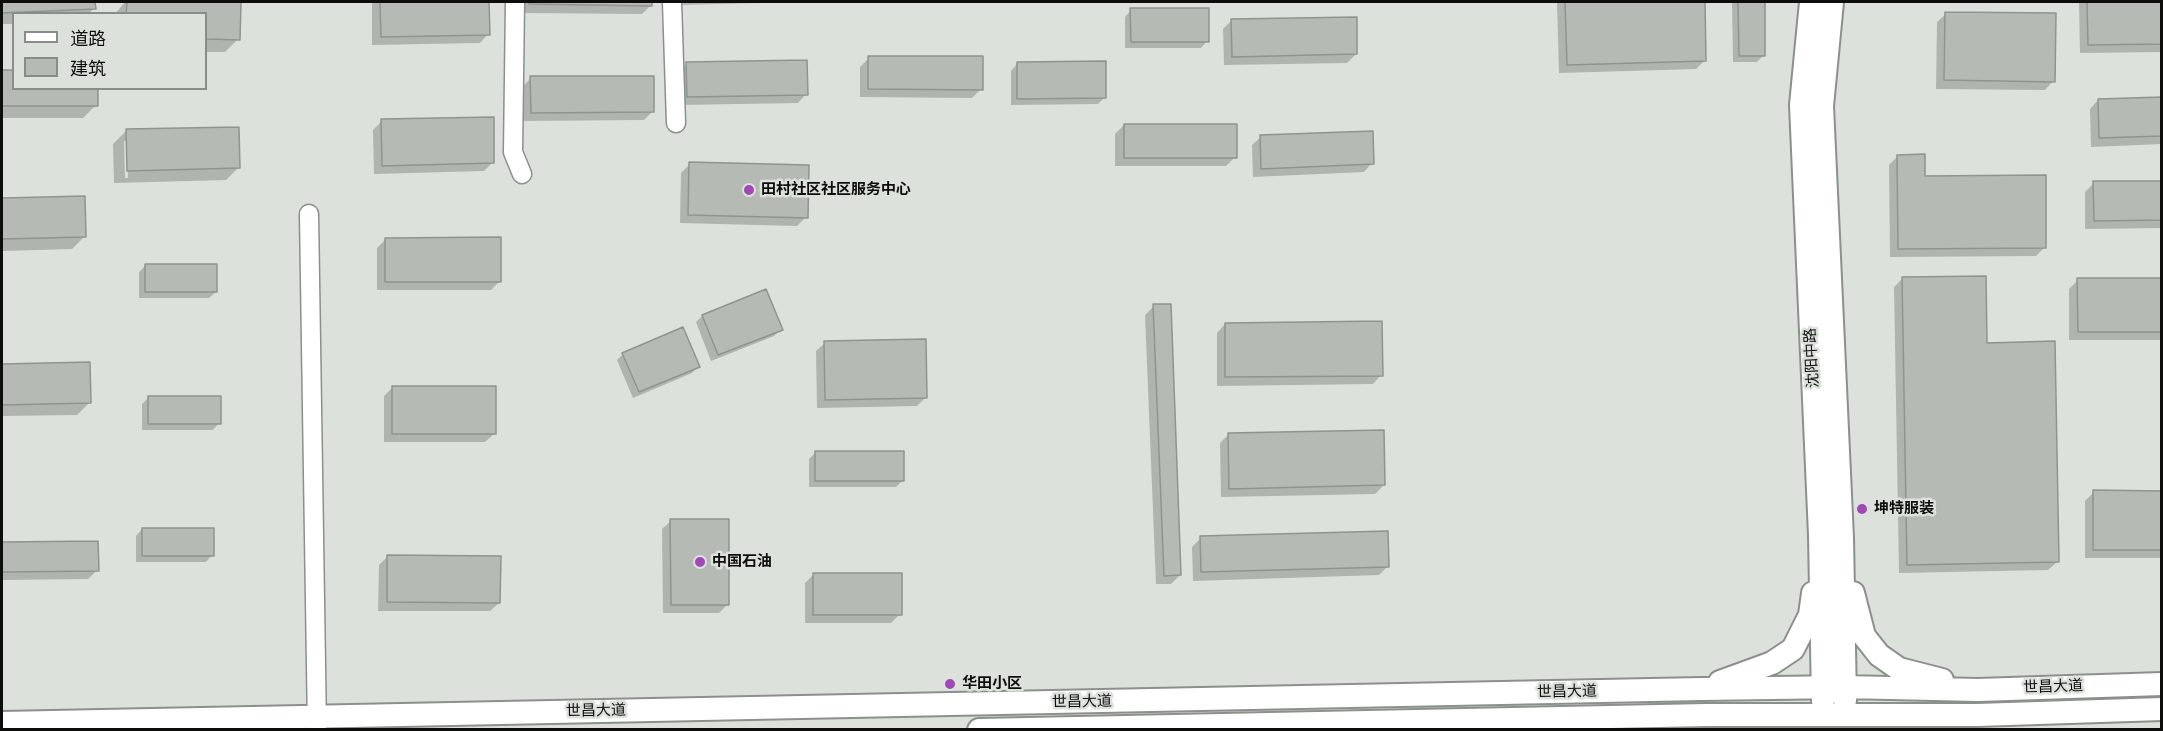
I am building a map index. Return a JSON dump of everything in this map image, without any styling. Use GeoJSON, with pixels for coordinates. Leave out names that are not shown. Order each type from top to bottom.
{"type":"FeatureCollection","features":[{"type":"Feature","properties":{"kind":"main road","name":"沈阳中路"},"geometry":{"type":"LineString","coordinates":[[1811,2],[1801,105],[1831,536],[1823,722]]}},
{"type":"Feature","properties":{"kind":"main road"},"geometry":{"type":"LineString","coordinates":[[1832,2],[1822,106],[1831,536],[1845,687],[1846,722]]}},
{"type":"Feature","properties":{"kind":"main road"},"geometry":{"type":"LineString","coordinates":[[1701,689],[1772,663],[1793,649],[1810,615],[1831,536]]}},
{"type":"Feature","properties":{"kind":"main road"},"geometry":{"type":"LineString","coordinates":[[1831,536],[1864,636],[1879,655],[1899,669],[1978,690]]}},
{"type":"Feature","properties":{"kind":"main road","name":"世昌大道"},"geometry":{"type":"LineString","coordinates":[[2,723],[317,723],[998,704],[1701,689],[1845,687],[1978,690],[2162,684]]}},
{"type":"Feature","properties":{"kind":"main road","name":"世昌大道"},"geometry":{"type":"LineString","coordinates":[[991,729],[1707,715],[1846,722],[1977,715],[2162,710]]}},
{"type":"Feature","properties":{"kind":"main road"},"geometry":{"type":"LineString","coordinates":[[1707,715],[1755,729]]}},
{"type":"Feature","properties":{"kind":"main road"},"geometry":{"type":"LineString","coordinates":[[1913,729],[1977,715]]}},
{"type":"Feature","properties":{"kind":"street"},"geometry":{"type":"LineString","coordinates":[[514,2],[513,152],[522,174]]}},
{"type":"Feature","properties":{"kind":"street"},"geometry":{"type":"LineString","coordinates":[[672,2],[676,123]]}},
{"type":"Feature","properties":{"kind":"street"},"geometry":{"type":"LineString","coordinates":[[309,214],[317,723]]}},
{"type":"Feature","properties":{"kind":"street"},"geometry":{"type":"LineString","coordinates":[[991,729],[998,704]]}},
{"type":"Feature","properties":{"kind":"building"},"geometry":{"type":"Polygon","coordinates":[[[2,2],[95,2],[96,9],[12,12],[2,13],[2,2]]]}},
{"type":"Feature","properties":{"kind":"building"},"geometry":{"type":"Polygon","coordinates":[[[127,2],[241,2],[240,40],[207,39],[207,12],[126,12],[127,2]]]}},
{"type":"Feature","properties":{"kind":"building"},"geometry":{"type":"Polygon","coordinates":[[[380,2],[489,2],[490,35],[381,37],[380,2]]]}},
{"type":"Feature","properties":{"kind":"building"},"geometry":{"type":"Polygon","coordinates":[[[529,2],[652,2],[652,6],[529,4],[529,2]]]}},
{"type":"Feature","properties":{"kind":"building"},"geometry":{"type":"Polygon","coordinates":[[[1565,2],[1705,2],[1706,61],[1567,65],[1565,2]]]}},
{"type":"Feature","properties":{"kind":"building"},"geometry":{"type":"Polygon","coordinates":[[[1738,2],[1765,2],[1765,56],[1739,56],[1738,2]]]}},
{"type":"Feature","properties":{"kind":"building"},"geometry":{"type":"Polygon","coordinates":[[[2087,2],[2162,2],[2162,44],[2088,45],[2087,2]]]}},
{"type":"Feature","properties":{"kind":"building"},"geometry":{"type":"Polygon","coordinates":[[[1130,8],[1209,8],[1209,42],[1131,42],[1130,8]]]}},
{"type":"Feature","properties":{"kind":"building"},"geometry":{"type":"Polygon","coordinates":[[[1945,12],[2056,13],[2055,82],[1944,80],[1945,12]]]}},
{"type":"Feature","properties":{"kind":"building"},"geometry":{"type":"Polygon","coordinates":[[[1357,17],[1357,54],[1232,57],[1231,19],[1357,17]]]}},
{"type":"Feature","properties":{"kind":"building"},"geometry":{"type":"Polygon","coordinates":[[[868,56],[983,56],[983,90],[868,89],[868,56]]]}},
{"type":"Feature","properties":{"kind":"building"},"geometry":{"type":"Polygon","coordinates":[[[807,60],[808,95],[687,97],[686,62],[807,60]]]}},
{"type":"Feature","properties":{"kind":"building"},"geometry":{"type":"Polygon","coordinates":[[[1106,61],[1106,98],[1017,99],[1017,62],[1106,61]]]}},
{"type":"Feature","properties":{"kind":"building"},"geometry":{"type":"Polygon","coordinates":[[[2,70],[12,70],[12,90],[98,90],[98,106],[2,106],[2,70]]]}},
{"type":"Feature","properties":{"kind":"building"},"geometry":{"type":"Polygon","coordinates":[[[530,76],[654,76],[654,112],[531,113],[530,76]]]}},
{"type":"Feature","properties":{"kind":"building"},"geometry":{"type":"Polygon","coordinates":[[[2162,97],[2162,136],[2099,138],[2098,99],[2162,97]]]}},
{"type":"Feature","properties":{"kind":"building"},"geometry":{"type":"Polygon","coordinates":[[[494,117],[494,163],[382,166],[381,119],[494,117]]]}},
{"type":"Feature","properties":{"kind":"building"},"geometry":{"type":"Polygon","coordinates":[[[1124,124],[1237,124],[1237,158],[1124,158],[1124,124]]]}},
{"type":"Feature","properties":{"kind":"building"},"geometry":{"type":"Polygon","coordinates":[[[239,127],[240,168],[127,171],[126,129],[239,127]]]}},
{"type":"Feature","properties":{"kind":"building"},"geometry":{"type":"Polygon","coordinates":[[[1373,131],[1374,164],[1261,169],[1260,135],[1373,131]]]}},
{"type":"Feature","properties":{"kind":"building"},"geometry":{"type":"Polygon","coordinates":[[[1925,154],[1925,176],[2046,175],[2046,248],[1898,249],[1897,155],[1925,154]]]}},
{"type":"Feature","properties":{"kind":"building","name":"田村社区社区服务中心"},"geometry":{"type":"Polygon","coordinates":[[[689,162],[809,165],[808,218],[688,215],[689,162]]]}},
{"type":"Feature","properties":{"kind":"building"},"geometry":{"type":"Polygon","coordinates":[[[2093,181],[2162,181],[2162,220],[2094,221],[2093,181]]]}},
{"type":"Feature","properties":{"kind":"building"},"geometry":{"type":"Polygon","coordinates":[[[85,196],[86,237],[2,239],[2,198],[85,196]]]}},
{"type":"Feature","properties":{"kind":"building"},"geometry":{"type":"Polygon","coordinates":[[[501,237],[501,282],[385,282],[385,238],[501,237]]]}},
{"type":"Feature","properties":{"kind":"building"},"geometry":{"type":"Polygon","coordinates":[[[145,264],[217,264],[217,292],[145,292],[145,264]]]}},
{"type":"Feature","properties":{"kind":"building"},"geometry":{"type":"Polygon","coordinates":[[[1986,276],[1987,343],[2055,341],[2059,562],[1907,565],[1902,277],[1986,276]]]}},
{"type":"Feature","properties":{"kind":"building"},"geometry":{"type":"Polygon","coordinates":[[[2077,278],[2162,278],[2162,332],[2078,332],[2077,278]]]}},
{"type":"Feature","properties":{"kind":"building"},"geometry":{"type":"Polygon","coordinates":[[[766,289],[783,330],[718,355],[702,315],[766,289]]]}},
{"type":"Feature","properties":{"kind":"building"},"geometry":{"type":"Polygon","coordinates":[[[1153,304],[1171,304],[1181,575],[1164,576],[1153,304]]]}},
{"type":"Feature","properties":{"kind":"building"},"geometry":{"type":"Polygon","coordinates":[[[1382,321],[1383,376],[1225,377],[1225,323],[1382,321]]]}},
{"type":"Feature","properties":{"kind":"building"},"geometry":{"type":"Polygon","coordinates":[[[683,327],[700,367],[639,392],[622,353],[683,327]]]}},
{"type":"Feature","properties":{"kind":"building"},"geometry":{"type":"Polygon","coordinates":[[[926,339],[927,398],[825,400],[824,341],[926,339]]]}},
{"type":"Feature","properties":{"kind":"building"},"geometry":{"type":"Polygon","coordinates":[[[90,362],[91,403],[2,405],[2,364],[90,362]]]}},
{"type":"Feature","properties":{"kind":"building"},"geometry":{"type":"Polygon","coordinates":[[[392,386],[496,386],[496,434],[392,434],[392,386]]]}},
{"type":"Feature","properties":{"kind":"building"},"geometry":{"type":"Polygon","coordinates":[[[148,396],[221,396],[221,424],[148,424],[148,396]]]}},
{"type":"Feature","properties":{"kind":"building"},"geometry":{"type":"Polygon","coordinates":[[[1384,430],[1385,485],[1229,489],[1228,433],[1384,430]]]}},
{"type":"Feature","properties":{"kind":"building"},"geometry":{"type":"Polygon","coordinates":[[[815,451],[904,451],[904,481],[815,481],[815,451]]]}},
{"type":"Feature","properties":{"kind":"building"},"geometry":{"type":"Polygon","coordinates":[[[2093,490],[2162,491],[2162,550],[2093,550],[2093,490]]]}},
{"type":"Feature","properties":{"kind":"building","name":"中国石油"},"geometry":{"type":"Polygon","coordinates":[[[670,519],[729,519],[729,605],[671,605],[670,519]]]}},
{"type":"Feature","properties":{"kind":"building"},"geometry":{"type":"Polygon","coordinates":[[[142,528],[214,528],[214,556],[142,556],[142,528]]]}},
{"type":"Feature","properties":{"kind":"building"},"geometry":{"type":"Polygon","coordinates":[[[1388,531],[1389,567],[1201,572],[1200,536],[1388,531]]]}},
{"type":"Feature","properties":{"kind":"building"},"geometry":{"type":"Polygon","coordinates":[[[98,541],[99,571],[2,572],[2,542],[98,541]]]}},
{"type":"Feature","properties":{"kind":"building"},"geometry":{"type":"Polygon","coordinates":[[[387,555],[501,556],[500,603],[387,602],[387,555]]]}},
{"type":"Feature","properties":{"kind":"building"},"geometry":{"type":"Polygon","coordinates":[[[813,573],[902,573],[902,615],[813,615],[813,573]]]}},
{"type":"Feature","properties":{"kind":"place","name":"田村社区社区服务中心"},"geometry":{"type":"Point","coordinates":[749,190]}},
{"type":"Feature","properties":{"kind":"place","name":"坤特服装"},"geometry":{"type":"Point","coordinates":[1862,509]}},
{"type":"Feature","properties":{"kind":"place","name":"中国石油"},"geometry":{"type":"Point","coordinates":[700,562]}},
{"type":"Feature","properties":{"kind":"place","name":"华田小区"},"geometry":{"type":"Point","coordinates":[950,684]}}]}
